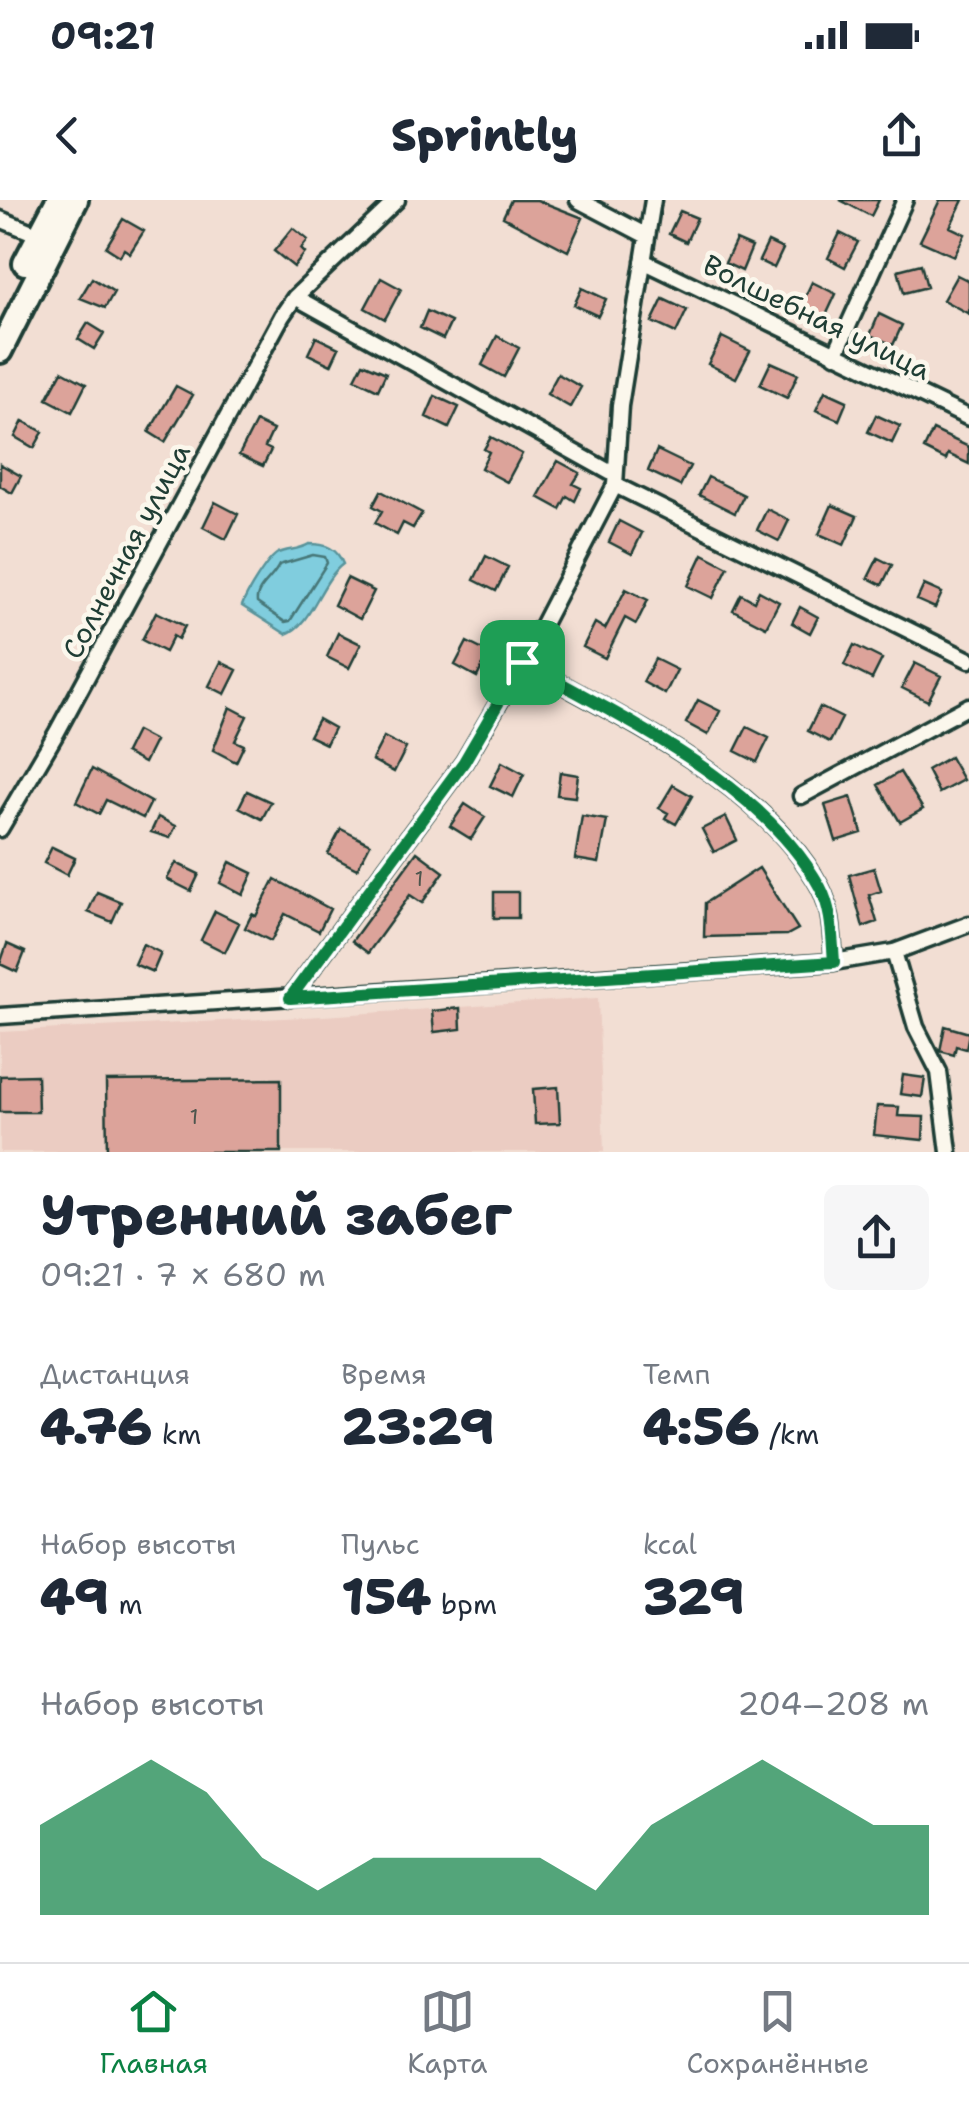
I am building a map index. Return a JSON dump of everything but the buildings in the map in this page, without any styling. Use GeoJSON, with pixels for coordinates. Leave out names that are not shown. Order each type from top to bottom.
{"type":"FeatureCollection","features":[{"type":"Feature","properties":{"kind":"main road"},"geometry":{"type":"LineString","coordinates":[[0,350],[58,200]]}},
{"type":"Feature","properties":{"kind":"main road"},"geometry":{"type":"LineString","coordinates":[[0,316],[46,238],[76,200]]}},
{"type":"Feature","properties":{"kind":"street","name":"Солнечная улица"},"geometry":{"type":"LineString","coordinates":[[0,829],[295,297],[397,200]]}},
{"type":"Feature","properties":{"kind":"street"},"geometry":{"type":"LineString","coordinates":[[578,200],[647,236]]}},
{"type":"Feature","properties":{"kind":"street"},"geometry":{"type":"LineString","coordinates":[[290,998],[464,762],[522,662],[615,480],[620,406],[653,200]]}},
{"type":"Feature","properties":{"kind":"street"},"geometry":{"type":"LineString","coordinates":[[835,355],[905,200]]}},
{"type":"Feature","properties":{"kind":"street"},"geometry":{"type":"LineString","coordinates":[[0,219],[46,238]]}},
{"type":"Feature","properties":{"kind":"street","name":"Волшебная улица"},"geometry":{"type":"LineString","coordinates":[[643,261],[969,418]]}},
{"type":"Feature","properties":{"kind":"street"},"geometry":{"type":"LineString","coordinates":[[295,297],[615,480],[969,660]]}},
{"type":"Feature","properties":{"kind":"street"},"geometry":{"type":"LineString","coordinates":[[522,662],[658,740],[737,792],[788,841],[821,889],[831,924],[834,962]]}},
{"type":"Feature","properties":{"kind":"street"},"geometry":{"type":"LineString","coordinates":[[801,796],[969,706]]}},
{"type":"Feature","properties":{"kind":"street"},"geometry":{"type":"LineString","coordinates":[[0,1016],[834,962],[894,952],[969,924]]}},
{"type":"Feature","properties":{"kind":"street"},"geometry":{"type":"LineString","coordinates":[[894,952],[916,1027],[939,1072],[949,1152]]}},
{"type":"Feature","properties":{"kind":"shaded area"},"geometry":{"type":"Polygon","coordinates":[[[598,998],[604,1152],[0,1152],[0,1032],[598,998]]]}},
{"type":"Feature","properties":{"kind":"water"},"geometry":{"type":"Polygon","coordinates":[[[309,544],[330,548],[343,564],[303,622],[286,634],[242,606],[274,556],[309,544]]]}},
{"type":"Feature","properties":{"kind":"route"},"geometry":{"type":"LineString","coordinates":[[522,662],[658,740],[737,792],[788,841],[821,889],[831,924],[834,962],[290,998],[464,762],[522,662]]}}]}
